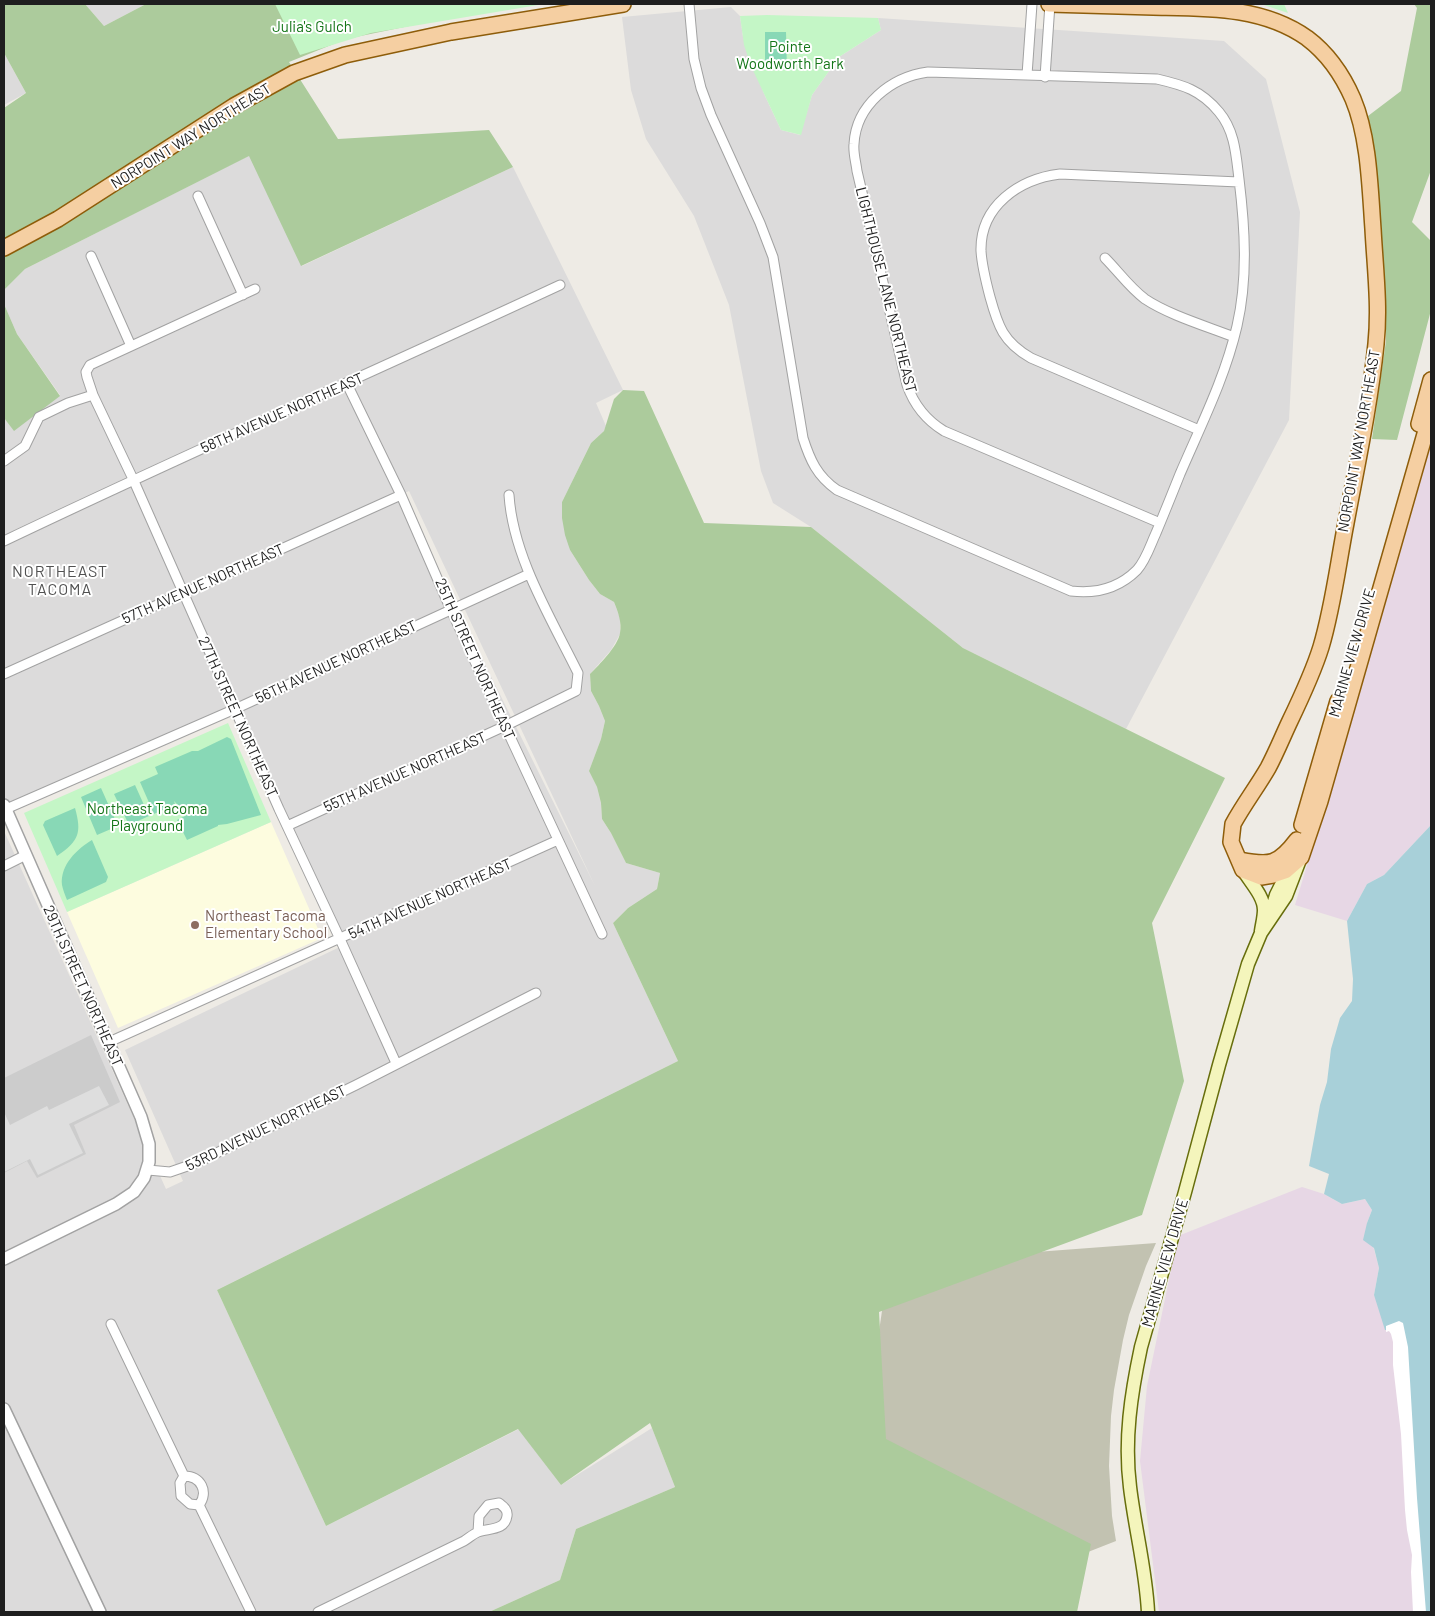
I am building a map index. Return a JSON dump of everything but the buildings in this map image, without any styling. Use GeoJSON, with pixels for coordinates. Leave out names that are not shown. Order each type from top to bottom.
{"type":"FeatureCollection","features":[{"type":"Feature","properties":{"kind":"main road","name":"NORPOINT WAY NORTHEAST"},"geometry":{"type":"LineString","coordinates":[[4,248],[58,219],[234,106],[294,73],[345,55],[451,32],[623,4]]}},
{"type":"Feature","properties":{"kind":"main road","name":"NORPOINT WAY NORTHEAST"},"geometry":{"type":"LineString","coordinates":[[1049,4],[1209,8],[1243,12],[1274,21],[1307,38],[1325,55],[1345,82],[1360,119],[1364,138],[1377,288],[1376,340],[1371,388],[1321,646],[1309,680],[1269,766],[1233,824],[1231,842],[1245,864]]}},
{"type":"Feature","properties":{"kind":"main road","name":"MARINE VIEW DRIVE"},"geometry":{"type":"LineString","coordinates":[[1148,1612],[1130,1486],[1128,1426],[1131,1398],[1141,1347],[1248,964],[1265,928],[1276,895],[1290,867],[1431,380]]}},
{"type":"Feature","properties":{"kind":"main road","name":"MARINE VIEW DRIVE"},"geometry":{"type":"LineString","coordinates":[[1265,928],[1286,896],[1323,792],[1431,413]]}},
{"type":"Feature","properties":{"kind":"main road"},"geometry":{"type":"LineString","coordinates":[[1245,864],[1267,863],[1280,859],[1298,840]]}},
{"type":"Feature","properties":{"kind":"main road"},"geometry":{"type":"LineString","coordinates":[[1245,864],[1249,873],[1267,877],[1282,872],[1301,857]]}},
{"type":"Feature","properties":{"kind":"main road"},"geometry":{"type":"LineString","coordinates":[[1245,864],[1254,887],[1260,892],[1263,902],[1265,928]]}},
{"type":"Feature","properties":{"kind":"main road"},"geometry":{"type":"LineString","coordinates":[[1267,877],[1274,887],[1276,895]]}},
{"type":"Feature","properties":{"kind":"street","name":"LIGHTHOUSE LANE NORTHEAST"},"geometry":{"type":"LineString","coordinates":[[689,4],[694,59],[701,88],[711,115],[760,223],[773,258],[803,438],[813,466],[836,490],[844,494],[1062,588],[1082,592],[1103,590],[1131,576],[1145,559],[1217,392],[1237,326],[1244,267],[1243,206],[1235,149],[1228,125],[1219,112],[1195,90],[1180,84],[1157,80],[928,72],[910,75],[881,91],[866,108],[857,128],[854,146],[857,171],[907,385],[920,410],[932,423],[944,431],[1160,523]]}},
{"type":"Feature","properties":{"kind":"street"},"geometry":{"type":"LineString","coordinates":[[1027,75],[1032,4]]}},
{"type":"Feature","properties":{"kind":"street"},"geometry":{"type":"LineString","coordinates":[[1045,76],[1049,4]]}},
{"type":"Feature","properties":{"kind":"street"},"geometry":{"type":"LineString","coordinates":[[1199,430],[1020,352],[1008,341],[995,313],[986,284],[981,253],[982,240],[990,216],[1004,198],[1021,185],[1044,176],[1060,174],[1239,182]]}},
{"type":"Feature","properties":{"kind":"street"},"geometry":{"type":"LineString","coordinates":[[198,196],[243,295]]}},
{"type":"Feature","properties":{"kind":"street"},"geometry":{"type":"LineString","coordinates":[[90,256],[132,346],[255,290]]}},
{"type":"Feature","properties":{"kind":"street"},"geometry":{"type":"LineString","coordinates":[[1105,258],[1132,288],[1144,298],[1158,306],[1234,337]]}},
{"type":"Feature","properties":{"kind":"street","name":"58TH AVENUE NORTHEAST"},"geometry":{"type":"LineString","coordinates":[[4,541],[133,479],[347,384],[560,285]]}},
{"type":"Feature","properties":{"kind":"street","name":"27TH STREET NORTHEAST"},"geometry":{"type":"LineString","coordinates":[[132,346],[90,365],[86,377],[234,709],[396,1063]]}},
{"type":"Feature","properties":{"kind":"street","name":"25TH STREET NORTHEAST"},"geometry":{"type":"LineString","coordinates":[[347,384],[401,494],[452,610],[602,934]]}},
{"type":"Feature","properties":{"kind":"street"},"geometry":{"type":"LineString","coordinates":[[4,461],[25,446],[40,417],[68,404],[93,396]]}},
{"type":"Feature","properties":{"kind":"street","name":"57TH AVENUE NORTHEAST"},"geometry":{"type":"LineString","coordinates":[[4,674],[401,494]]}},
{"type":"Feature","properties":{"kind":"street"},"geometry":{"type":"LineString","coordinates":[[509,495],[510,515],[529,574]]}},
{"type":"Feature","properties":{"kind":"street","name":"56TH AVENUE NORTHEAST"},"geometry":{"type":"LineString","coordinates":[[5,807],[234,709],[529,574]]}},
{"type":"Feature","properties":{"kind":"street","name":"55TH AVENUE NORTHEAST"},"geometry":{"type":"LineString","coordinates":[[287,826],[505,726],[576,691],[578,673],[529,574]]}},
{"type":"Feature","properties":{"kind":"street","name":"29TH STREET NORTHEAST"},"geometry":{"type":"LineString","coordinates":[[5,807],[141,1117],[150,1152],[148,1170]]}},
{"type":"Feature","properties":{"kind":"street","name":"54TH AVENUE NORTHEAST"},"geometry":{"type":"LineString","coordinates":[[109,1042],[558,840]]}},
{"type":"Feature","properties":{"kind":"street"},"geometry":{"type":"LineString","coordinates":[[4,866],[26,855]]}},
{"type":"Feature","properties":{"kind":"street","name":"53RD AVENUE NORTHEAST"},"geometry":{"type":"LineString","coordinates":[[148,1170],[170,1172],[189,1166],[356,1085],[536,993]]}},
{"type":"Feature","properties":{"kind":"street"},"geometry":{"type":"LineString","coordinates":[[4,1259],[116,1204],[140,1186],[148,1170]]}},
{"type":"Feature","properties":{"kind":"street"},"geometry":{"type":"LineString","coordinates":[[111,1324],[184,1476]]}},
{"type":"Feature","properties":{"kind":"street"},"geometry":{"type":"LineString","coordinates":[[4,1409],[100,1612]]}},
{"type":"Feature","properties":{"kind":"street"},"geometry":{"type":"LineString","coordinates":[[184,1476],[180,1483],[181,1496],[190,1504],[199,1505]]}},
{"type":"Feature","properties":{"kind":"street"},"geometry":{"type":"LineString","coordinates":[[184,1476],[195,1478],[203,1486],[203,1499],[199,1505]]}},
{"type":"Feature","properties":{"kind":"street"},"geometry":{"type":"LineString","coordinates":[[199,1505],[250,1612]]}},
{"type":"Feature","properties":{"kind":"street"},"geometry":{"type":"LineString","coordinates":[[318,1612],[464,1541],[478,1532]]}},
{"type":"Feature","properties":{"kind":"shaded area"},"geometry":{"type":"Polygon","coordinates":[[[85,4],[146,4],[104,26],[85,4]]]}},
{"type":"Feature","properties":{"kind":"shaded area"},"geometry":{"type":"Polygon","coordinates":[[[731,7],[740,16],[743,37],[765,96],[781,130],[800,135],[812,95],[839,57],[881,30],[878,18],[1224,41],[1266,79],[1300,212],[1289,420],[1126,729],[963,648],[811,527],[773,503],[761,471],[729,305],[694,216],[646,139],[631,90],[622,17],[731,7]]]}},
{"type":"Feature","properties":{"kind":"shaded area"},"geometry":{"type":"Polygon","coordinates":[[[4,53],[26,93],[4,105],[4,53]]]}},
{"type":"Feature","properties":{"kind":"shaded area"},"geometry":{"type":"Polygon","coordinates":[[[250,155],[302,266],[513,167],[623,390],[596,403],[606,426],[604,431],[591,443],[562,502],[570,550],[600,594],[614,602],[620,618],[620,634],[611,650],[590,674],[591,691],[605,721],[601,739],[589,771],[597,787],[602,819],[626,863],[660,873],[657,889],[628,908],[613,923],[678,1061],[217,1290],[326,1526],[519,1429],[561,1485],[652,1428],[675,1487],[576,1529],[560,1580],[489,1612],[4,1612],[4,831],[166,1189],[183,1181],[125,1050],[346,944],[234,709],[6,809],[4,804],[4,418],[14,430],[60,395],[17,334],[4,304],[4,290],[25,269],[250,155]],[[409,491],[401,495],[595,886],[409,491]]]}},
{"type":"Feature","properties":{"kind":"shaded area"},"geometry":{"type":"Polygon","coordinates":[[[1431,438],[1431,825],[1384,875],[1367,884],[1347,921],[1295,905],[1357,700],[1431,438]]]}},
{"type":"Feature","properties":{"kind":"shaded area","name":"Northeast Tacoma Elementary School"},"geometry":{"type":"Polygon","coordinates":[[[271,822],[322,938],[118,1028],[67,912],[271,822]]]}},
{"type":"Feature","properties":{"kind":"shaded area"},"geometry":{"type":"Polygon","coordinates":[[[91,1035],[120,1102],[74,1125],[86,1154],[37,1178],[27,1161],[4,1173],[4,1078],[91,1035]]]}},
{"type":"Feature","properties":{"kind":"shaded area"},"geometry":{"type":"Polygon","coordinates":[[[99,1086],[109,1105],[69,1124],[83,1153],[38,1175],[30,1159],[4,1172],[4,1112],[10,1125],[47,1106],[49,1110],[99,1086]]]}},
{"type":"Feature","properties":{"kind":"shaded area"},"geometry":{"type":"Polygon","coordinates":[[[1302,1187],[1324,1194],[1342,1204],[1365,1199],[1372,1210],[1367,1223],[1379,1268],[1374,1295],[1392,1330],[1412,1527],[1416,1612],[1159,1612],[1140,1461],[1147,1386],[1178,1236],[1302,1187]]]}},
{"type":"Feature","properties":{"kind":"shaded area"},"geometry":{"type":"Polygon","coordinates":[[[1156,1243],[1129,1315],[1114,1390],[1109,1466],[1112,1516],[1116,1541],[1004,1585],[857,1482],[889,1263],[1156,1243]]]}},
{"type":"Feature","properties":{"kind":"green space"},"geometry":{"type":"Polygon","coordinates":[[[4,4],[85,4],[104,26],[146,4],[539,4],[448,18],[346,39],[289,62],[338,139],[489,130],[513,167],[301,266],[249,156],[25,269],[4,290],[4,108],[26,93],[4,53],[4,4]]]}},
{"type":"Feature","properties":{"kind":"green space","name":"Julia's Gulch"},"geometry":{"type":"Polygon","coordinates":[[[275,4],[544,4],[371,33],[300,55],[275,4]]]}},
{"type":"Feature","properties":{"kind":"green space"},"geometry":{"type":"Polygon","coordinates":[[[1261,4],[1284,4],[1288,13],[1261,4]]]}},
{"type":"Feature","properties":{"kind":"green space"},"geometry":{"type":"Polygon","coordinates":[[[1414,4],[1431,4],[1431,170],[1412,222],[1431,241],[1431,310],[1397,440],[1372,439],[1386,341],[1385,288],[1372,136],[1368,116],[1401,91],[1417,8],[1414,4]]]}},
{"type":"Feature","properties":{"kind":"green space","name":"Pointe Woodworth Park"},"geometry":{"type":"Polygon","coordinates":[[[740,16],[878,18],[881,30],[839,57],[812,95],[801,135],[781,130],[751,66],[744,45],[740,16]]]}},
{"type":"Feature","properties":{"kind":"green space"},"geometry":{"type":"Polygon","coordinates":[[[765,32],[786,32],[787,69],[765,68],[765,32]]]}},
{"type":"Feature","properties":{"kind":"green space"},"geometry":{"type":"Polygon","coordinates":[[[4,304],[17,334],[60,396],[14,431],[4,418],[4,304]]]}},
{"type":"Feature","properties":{"kind":"green space"},"geometry":{"type":"Polygon","coordinates":[[[623,390],[644,391],[704,523],[811,527],[963,648],[1225,778],[1152,923],[1184,1081],[1142,1215],[879,1312],[886,1439],[1091,1544],[1077,1612],[489,1612],[560,1580],[576,1529],[675,1487],[650,1423],[561,1485],[518,1429],[326,1526],[217,1290],[678,1061],[613,923],[628,908],[657,889],[660,873],[626,863],[602,819],[597,787],[589,771],[601,739],[605,721],[591,691],[590,674],[616,644],[620,633],[619,617],[614,602],[600,594],[570,550],[562,518],[562,502],[591,443],[604,431],[614,399],[623,390]]]}},
{"type":"Feature","properties":{"kind":"green space","name":"Northeast Tacoma Playground"},"geometry":{"type":"Polygon","coordinates":[[[228,723],[271,822],[67,912],[24,813],[228,723]]]}},
{"type":"Feature","properties":{"kind":"green space"},"geometry":{"type":"Polygon","coordinates":[[[227,737],[231,739],[261,815],[218,825],[187,840],[177,820],[187,815],[174,801],[175,804],[154,814],[140,782],[158,774],[155,767],[192,751],[198,751],[227,737]]]}},
{"type":"Feature","properties":{"kind":"green space"},"geometry":{"type":"Polygon","coordinates":[[[135,785],[149,816],[129,825],[114,794],[135,785]]]}},
{"type":"Feature","properties":{"kind":"green space"},"geometry":{"type":"Polygon","coordinates":[[[101,788],[118,826],[97,835],[81,797],[101,788]]]}},
{"type":"Feature","properties":{"kind":"green space"},"geometry":{"type":"Polygon","coordinates":[[[75,808],[78,824],[77,836],[70,846],[57,856],[43,825],[45,821],[75,808]]]}},
{"type":"Feature","properties":{"kind":"green space"},"geometry":{"type":"Polygon","coordinates":[[[92,840],[108,877],[106,882],[67,900],[62,885],[64,871],[75,853],[92,840]]]}},
{"type":"Feature","properties":{"kind":"water"},"geometry":{"type":"Polygon","coordinates":[[[1431,825],[1431,1612],[1416,1612],[1412,1527],[1392,1330],[1385,1330],[1374,1295],[1379,1268],[1374,1248],[1363,1240],[1372,1210],[1365,1199],[1342,1204],[1324,1194],[1329,1174],[1309,1166],[1320,1105],[1327,1082],[1331,1049],[1340,1018],[1352,1001],[1353,979],[1347,921],[1367,884],[1384,875],[1431,825]]]}},
{"type":"Feature","properties":{"kind":"pier"},"geometry":{"type":"Polygon","coordinates":[[[1399,1321],[1403,1323],[1408,1347],[1426,1612],[1413,1612],[1412,1555],[1405,1510],[1401,1434],[1393,1365],[1393,1342],[1389,1331],[1386,1332],[1386,1326],[1399,1321]]]}},
{"type":"Feature","properties":{"kind":"place","name":"Northeast Tacoma Elementary School"},"geometry":{"type":"Point","coordinates":[195,925]}},
{"type":"Feature","properties":{"kind":"district","name":"NORTHEAST TACOMA"},"geometry":{"type":"Point","coordinates":[60,581]}}]}
